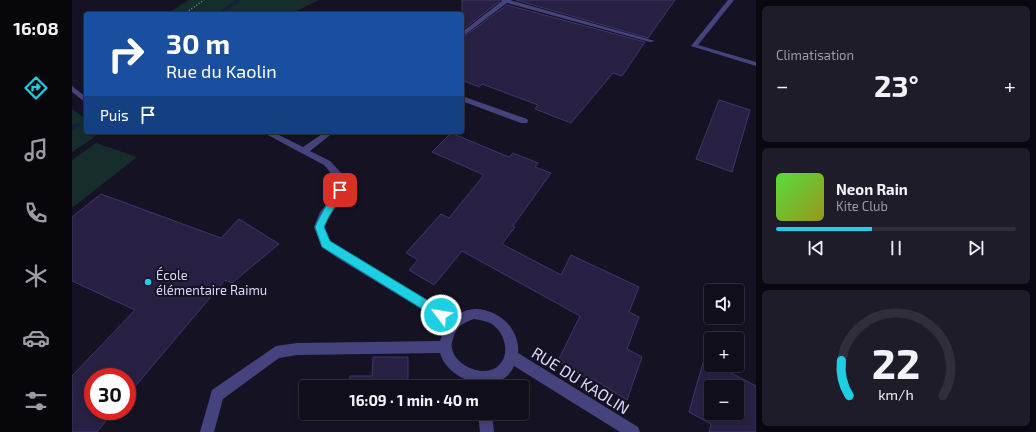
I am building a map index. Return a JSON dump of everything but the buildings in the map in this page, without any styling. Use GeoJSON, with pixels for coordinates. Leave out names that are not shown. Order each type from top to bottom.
{"type":"FeatureCollection","features":[{"type":"Feature","properties":{"kind":"street"},"geometry":{"type":"LineString","coordinates":[[464,33],[506,0],[652,41]]}},
{"type":"Feature","properties":{"kind":"street"},"geometry":{"type":"LineString","coordinates":[[731,0],[694,46],[756,64]]}},
{"type":"Feature","properties":{"kind":"street"},"geometry":{"type":"LineString","coordinates":[[72,88],[84,99]]}},
{"type":"Feature","properties":{"kind":"street"},"geometry":{"type":"LineString","coordinates":[[464,99],[524,121]]}},
{"type":"Feature","properties":{"kind":"street"},"geometry":{"type":"LineString","coordinates":[[270,134],[327,163],[340,177],[340,190],[334,202],[324,215],[319,227],[326,244],[342,256],[454,322]]}},
{"type":"Feature","properties":{"kind":"street"},"geometry":{"type":"LineString","coordinates":[[304,151],[327,134]]}},
{"type":"Feature","properties":{"kind":"street"},"geometry":{"type":"LineString","coordinates":[[477,380],[463,373],[451,360],[445,347],[449,329],[454,322],[460,318],[474,314],[491,317],[504,327],[512,341],[512,357],[505,369],[485,380]]}},
{"type":"Feature","properties":{"kind":"street"},"geometry":{"type":"LineString","coordinates":[[207,432],[217,395],[276,352],[297,349],[445,347]]}},
{"type":"Feature","properties":{"kind":"street","name":"RUE DU KAOLIN"},"geometry":{"type":"LineString","coordinates":[[512,357],[633,432]]}},
{"type":"Feature","properties":{"kind":"street"},"geometry":{"type":"LineString","coordinates":[[486,420],[487,432]]}},
{"type":"Feature","properties":{"kind":"path"},"geometry":{"type":"LineString","coordinates":[[187,12],[204,0]]}},
{"type":"Feature","properties":{"kind":"green space"},"geometry":{"type":"Polygon","coordinates":[[[189,0],[319,0],[294,12],[169,12],[189,0]]]}},
{"type":"Feature","properties":{"kind":"green space"},"geometry":{"type":"Polygon","coordinates":[[[72,109],[84,118],[84,134],[99,134],[72,152],[72,109]]]}},
{"type":"Feature","properties":{"kind":"green space"},"geometry":{"type":"Polygon","coordinates":[[[96,143],[137,157],[72,208],[72,160],[96,143]]]}},
{"type":"Feature","properties":{"kind":"waterway"},"geometry":{"type":"LineString","coordinates":[[222,12],[239,0]]}},
{"type":"Feature","properties":{"kind":"waterway"},"geometry":{"type":"LineString","coordinates":[[72,129],[77,125]]}},
{"type":"Feature","properties":{"kind":"place","name":"École élémentaire Raimu"},"geometry":{"type":"Point","coordinates":[148,282]}},
{"type":"Feature","properties":{"kind":"route"},"geometry":{"type":"LineString","coordinates":[[340,190],[334,202],[324,215],[319,227],[326,244],[342,256],[441,315]]}}]}
